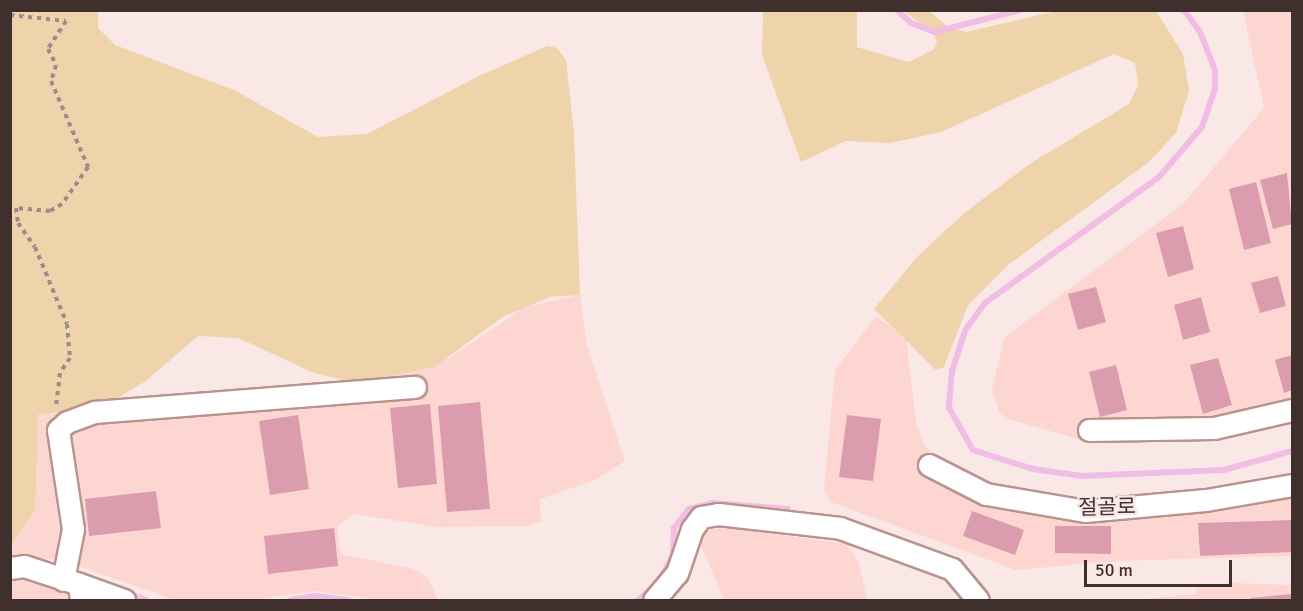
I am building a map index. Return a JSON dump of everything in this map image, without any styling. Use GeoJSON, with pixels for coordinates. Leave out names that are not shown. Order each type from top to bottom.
{"type":"FeatureCollection","features":[{"type":"Feature","properties":{"kind":"lane"},"geometry":{"type":"LineString","coordinates":[[74,588],[74,529],[58,430],[95,412],[415,387]]}},
{"type":"Feature","properties":{"kind":"lane"},"geometry":{"type":"LineString","coordinates":[[1089,430],[1214,428],[1293,410]]}},
{"type":"Feature","properties":{"kind":"lane","name":"절골로"},"geometry":{"type":"LineString","coordinates":[[929,465],[986,494],[1085,511],[1206,501],[1293,485]]}},
{"type":"Feature","properties":{"kind":"lane"},"geometry":{"type":"LineString","coordinates":[[654,600],[677,573],[701,517],[813,524],[952,569],[978,600]]}},
{"type":"Feature","properties":{"kind":"lane"},"geometry":{"type":"LineString","coordinates":[[10,568],[24,566],[74,588],[124,600]]}},
{"type":"Feature","properties":{"kind":"path"},"geometry":{"type":"LineString","coordinates":[[10,15],[66,21],[48,49],[56,65],[51,81],[88,167],[62,204],[50,211],[16,208],[18,223],[35,247],[67,324],[70,358],[60,373],[58,430]]}},
{"type":"Feature","properties":{"kind":"shaded area"},"geometry":{"type":"Polygon","coordinates":[[[11,11],[98,11],[98,28],[115,45],[234,90],[318,137],[367,134],[479,76],[547,46],[557,48],[566,60],[574,133],[580,295],[550,297],[503,317],[434,367],[356,383],[314,373],[238,338],[198,336],[146,381],[99,409],[38,414],[35,510],[11,546],[11,11]]]}},
{"type":"Feature","properties":{"kind":"shaded area"},"geometry":{"type":"Polygon","coordinates":[[[763,11],[857,11],[857,47],[908,62],[933,50],[937,42],[933,32],[903,11],[929,11],[948,27],[966,32],[1057,11],[1156,11],[1183,54],[1189,91],[1176,133],[1149,162],[1008,265],[968,305],[944,367],[936,370],[874,309],[916,258],[963,214],[1031,163],[1129,104],[1138,85],[1135,63],[1114,54],[941,132],[890,143],[846,141],[801,162],[762,55],[763,11]]]}},
{"type":"Feature","properties":{"kind":"shaded area"},"geometry":{"type":"Polygon","coordinates":[[[1243,11],[1292,11],[1292,420],[1228,437],[1089,442],[1008,419],[999,412],[992,389],[1005,337],[1183,204],[1264,108],[1243,11]]]}},
{"type":"Feature","properties":{"kind":"shaded area"},"geometry":{"type":"Polygon","coordinates":[[[580,295],[587,346],[625,461],[595,480],[540,499],[541,522],[527,526],[437,527],[354,514],[337,527],[341,554],[414,569],[428,578],[438,600],[379,600],[316,591],[253,600],[175,600],[61,560],[11,556],[38,414],[356,383],[451,357],[525,307],[580,295]]]}},
{"type":"Feature","properties":{"kind":"shaded area"},"geometry":{"type":"Polygon","coordinates":[[[876,316],[906,337],[916,423],[924,444],[939,462],[981,483],[1098,500],[1292,494],[1292,556],[1115,561],[1016,570],[831,502],[824,490],[835,370],[876,316]]]}},
{"type":"Feature","properties":{"kind":"shaded area"},"geometry":{"type":"Polygon","coordinates":[[[728,528],[846,544],[859,562],[867,600],[724,600],[699,541],[711,529],[728,528]]]}},
{"type":"Feature","properties":{"kind":"shaded area"},"geometry":{"type":"Polygon","coordinates":[[[22,576],[66,588],[70,600],[11,600],[10,577],[22,576]]]}},
{"type":"Feature","properties":{"kind":"shaded area"},"geometry":{"type":"Polygon","coordinates":[[[1229,583],[1292,585],[1292,600],[1135,600],[1196,594],[1197,586],[1229,583]]]}},
{"type":"Feature","properties":{"kind":"building"},"geometry":{"type":"Polygon","coordinates":[[[1287,173],[1292,224],[1273,229],[1260,180],[1287,173]]]}},
{"type":"Feature","properties":{"kind":"building"},"geometry":{"type":"Polygon","coordinates":[[[1256,182],[1271,243],[1244,250],[1229,189],[1256,182]]]}},
{"type":"Feature","properties":{"kind":"building"},"geometry":{"type":"Polygon","coordinates":[[[1183,226],[1194,269],[1168,277],[1156,233],[1183,226]]]}},
{"type":"Feature","properties":{"kind":"building"},"geometry":{"type":"Polygon","coordinates":[[[1278,276],[1286,306],[1260,313],[1251,283],[1278,276]]]}},
{"type":"Feature","properties":{"kind":"building"},"geometry":{"type":"Polygon","coordinates":[[[1096,287],[1106,322],[1078,330],[1068,294],[1096,287]]]}},
{"type":"Feature","properties":{"kind":"building"},"geometry":{"type":"Polygon","coordinates":[[[1201,297],[1210,332],[1183,340],[1174,305],[1201,297]]]}},
{"type":"Feature","properties":{"kind":"building"},"geometry":{"type":"Polygon","coordinates":[[[1292,355],[1292,390],[1284,393],[1275,360],[1292,355]]]}},
{"type":"Feature","properties":{"kind":"building"},"geometry":{"type":"Polygon","coordinates":[[[1218,358],[1232,405],[1203,414],[1190,365],[1218,358]]]}},
{"type":"Feature","properties":{"kind":"building"},"geometry":{"type":"Polygon","coordinates":[[[1116,365],[1127,410],[1100,417],[1089,372],[1116,365]]]}},
{"type":"Feature","properties":{"kind":"building"},"geometry":{"type":"Polygon","coordinates":[[[480,402],[490,509],[447,512],[438,406],[480,402]]]}},
{"type":"Feature","properties":{"kind":"building"},"geometry":{"type":"Polygon","coordinates":[[[430,404],[437,484],[398,488],[390,408],[430,404]]]}},
{"type":"Feature","properties":{"kind":"building"},"geometry":{"type":"Polygon","coordinates":[[[298,415],[309,489],[270,495],[259,421],[298,415]]]}},
{"type":"Feature","properties":{"kind":"building"},"geometry":{"type":"Polygon","coordinates":[[[847,415],[881,419],[873,481],[839,477],[847,415]]]}},
{"type":"Feature","properties":{"kind":"building"},"geometry":{"type":"Polygon","coordinates":[[[156,491],[161,528],[89,536],[85,499],[156,491]]]}},
{"type":"Feature","properties":{"kind":"building"},"geometry":{"type":"Polygon","coordinates":[[[972,511],[1024,530],[1015,555],[963,536],[972,511]]]}},
{"type":"Feature","properties":{"kind":"building"},"geometry":{"type":"Polygon","coordinates":[[[1292,520],[1292,552],[1200,556],[1198,523],[1292,520]]]}},
{"type":"Feature","properties":{"kind":"building"},"geometry":{"type":"Polygon","coordinates":[[[1055,526],[1111,526],[1111,554],[1055,553],[1055,526]]]}},
{"type":"Feature","properties":{"kind":"building"},"geometry":{"type":"Polygon","coordinates":[[[334,528],[338,566],[268,574],[264,536],[334,528]]]}},
{"type":"Feature","properties":{"kind":"building"},"geometry":{"type":"Polygon","coordinates":[[[1292,594],[1292,600],[1250,600],[1250,598],[1292,594]]]}},
{"type":"Feature","properties":{"kind":"waterway"},"geometry":{"type":"LineString","coordinates":[[897,10],[911,23],[935,32],[1020,10]]}},
{"type":"Feature","properties":{"kind":"waterway"},"geometry":{"type":"LineString","coordinates":[[1184,10],[1200,32],[1215,70],[1215,89],[1202,127],[1159,177],[985,303],[965,331],[952,371],[949,408],[973,450],[1033,469],[1082,476],[1224,470],[1292,451]]}},
{"type":"Feature","properties":{"kind":"waterway"},"geometry":{"type":"LineString","coordinates":[[662,577],[673,554],[674,528],[689,509],[713,503],[788,509]]}},
{"type":"Feature","properties":{"kind":"waterway"},"geometry":{"type":"LineString","coordinates":[[638,600],[649,591]]}},
{"type":"Feature","properties":{"kind":"waterway"},"geometry":{"type":"LineString","coordinates":[[127,593],[146,600]]}},
{"type":"Feature","properties":{"kind":"waterway"},"geometry":{"type":"LineString","coordinates":[[290,600],[314,596],[349,600]]}}]}
